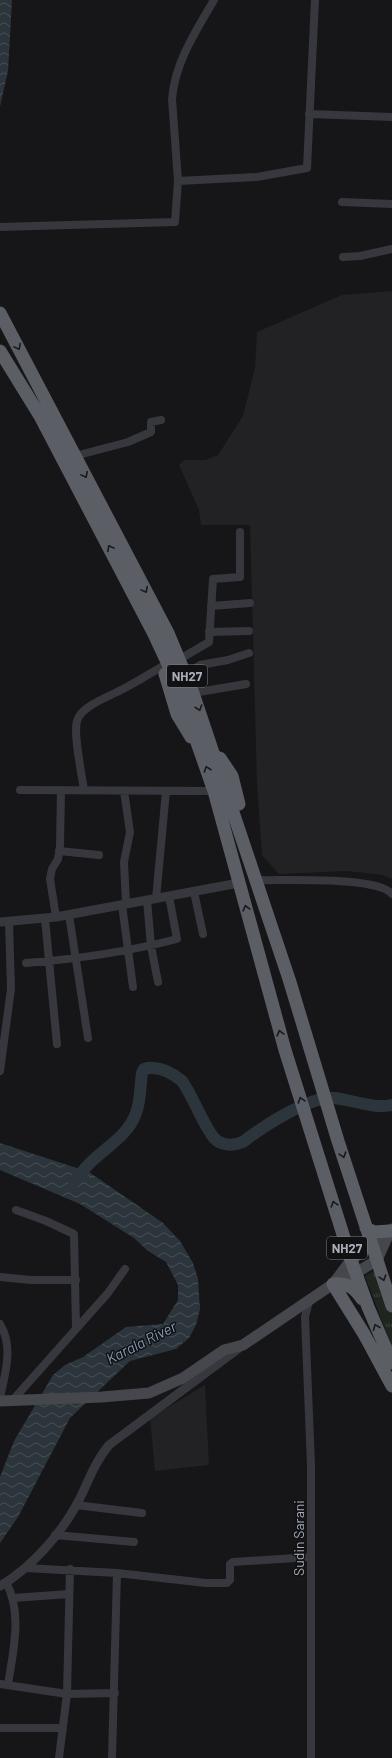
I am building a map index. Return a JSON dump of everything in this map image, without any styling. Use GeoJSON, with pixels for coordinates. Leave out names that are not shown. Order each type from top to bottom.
{"type":"FeatureCollection","features":[{"type":"Feature","properties":{"kind":"highway","name":"NH27"},"geometry":{"type":"LineString","coordinates":[[0,313],[180,659],[186,674],[193,693],[214,791],[291,1070],[351,1260],[368,1307],[392,1363]]}},
{"type":"Feature","properties":{"kind":"highway","name":"NH27"},"geometry":{"type":"LineString","coordinates":[[0,351],[40,416],[158,642],[206,748],[243,840],[392,1306]]}},
{"type":"Feature","properties":{"kind":"highway","name":"NH27"},"geometry":{"type":"LineString","coordinates":[[158,642],[163,666],[177,714],[186,731],[206,748]]}},
{"type":"Feature","properties":{"kind":"highway"},"geometry":{"type":"LineString","coordinates":[[239,883],[256,880]]}},
{"type":"Feature","properties":{"kind":"highway"},"geometry":{"type":"LineString","coordinates":[[366,1228],[374,1232],[391,1230]]}},
{"type":"Feature","properties":{"kind":"highway"},"geometry":{"type":"LineString","coordinates":[[368,1307],[351,1286],[341,1283],[333,1284],[364,1334],[392,1386]]}},
{"type":"Feature","properties":{"kind":"main road"},"geometry":{"type":"LineString","coordinates":[[333,1284],[351,1260],[391,1230]]}},
{"type":"Feature","properties":{"kind":"main road"},"geometry":{"type":"LineString","coordinates":[[0,1401],[102,1397],[149,1393],[183,1378],[224,1350],[243,1345],[333,1284],[356,1273],[377,1260],[391,1230]]}},
{"type":"Feature","properties":{"kind":"street"},"geometry":{"type":"LineString","coordinates":[[0,227],[175,222],[178,181],[172,99],[173,88],[182,59],[214,0]]}},
{"type":"Feature","properties":{"kind":"street"},"geometry":{"type":"LineString","coordinates":[[178,181],[257,178],[306,168],[315,0]]}},
{"type":"Feature","properties":{"kind":"street"},"geometry":{"type":"LineString","coordinates":[[309,114],[392,118]]}},
{"type":"Feature","properties":{"kind":"street"},"geometry":{"type":"LineString","coordinates":[[342,202],[392,204]]}},
{"type":"Feature","properties":{"kind":"street"},"geometry":{"type":"LineString","coordinates":[[343,257],[360,256],[392,249]]}},
{"type":"Feature","properties":{"kind":"street"},"geometry":{"type":"LineString","coordinates":[[75,456],[128,442],[151,432],[152,422],[161,420]]}},
{"type":"Feature","properties":{"kind":"street"},"geometry":{"type":"LineString","coordinates":[[180,659],[209,642],[213,579],[240,577],[240,532]]}},
{"type":"Feature","properties":{"kind":"street"},"geometry":{"type":"LineString","coordinates":[[211,606],[250,603]]}},
{"type":"Feature","properties":{"kind":"street"},"geometry":{"type":"LineString","coordinates":[[209,632],[249,631]]}},
{"type":"Feature","properties":{"kind":"street"},"geometry":{"type":"LineString","coordinates":[[186,674],[200,665],[228,660],[249,653]]}},
{"type":"Feature","properties":{"kind":"street"},"geometry":{"type":"LineString","coordinates":[[84,790],[76,731],[77,720],[80,714],[94,703],[163,666]]}},
{"type":"Feature","properties":{"kind":"street"},"geometry":{"type":"LineString","coordinates":[[193,693],[246,684]]}},
{"type":"Feature","properties":{"kind":"street"},"geometry":{"type":"LineString","coordinates":[[20,790],[214,791]]}},
{"type":"Feature","properties":{"kind":"street"},"geometry":{"type":"LineString","coordinates":[[56,917],[50,873],[58,859],[61,790]]}},
{"type":"Feature","properties":{"kind":"street"},"geometry":{"type":"LineString","coordinates":[[124,790],[130,832],[124,862],[124,905],[127,950],[133,987]]}},
{"type":"Feature","properties":{"kind":"street"},"geometry":{"type":"LineString","coordinates":[[158,982],[151,946],[152,899],[166,791]]}},
{"type":"Feature","properties":{"kind":"street"},"geometry":{"type":"LineString","coordinates":[[59,851],[98,855]]}},
{"type":"Feature","properties":{"kind":"street"},"geometry":{"type":"LineString","coordinates":[[256,880],[358,882],[382,887],[392,894]]}},
{"type":"Feature","properties":{"kind":"street"},"geometry":{"type":"LineString","coordinates":[[0,1071],[10,989],[11,964],[5,922],[44,919],[69,915],[239,883]]}},
{"type":"Feature","properties":{"kind":"street"},"geometry":{"type":"LineString","coordinates":[[194,892],[203,934]]}},
{"type":"Feature","properties":{"kind":"street"},"geometry":{"type":"LineString","coordinates":[[26,963],[76,959],[177,940],[169,896]]}},
{"type":"Feature","properties":{"kind":"street"},"geometry":{"type":"LineString","coordinates":[[69,915],[88,1038]]}},
{"type":"Feature","properties":{"kind":"street"},"geometry":{"type":"LineString","coordinates":[[44,919],[57,1044]]}},
{"type":"Feature","properties":{"kind":"street"},"geometry":{"type":"LineString","coordinates":[[16,1210],[72,1232],[75,1238],[76,1329]]}},
{"type":"Feature","properties":{"kind":"street"},"geometry":{"type":"LineString","coordinates":[[12,1401],[108,1293],[125,1269]]}},
{"type":"Feature","properties":{"kind":"street"},"geometry":{"type":"LineString","coordinates":[[0,1277],[31,1280],[76,1280]]}},
{"type":"Feature","properties":{"kind":"street","name":"Sudin Sarani"},"geometry":{"type":"LineString","coordinates":[[309,1301],[305,1317],[312,1465],[310,1557],[311,1758]]}},
{"type":"Feature","properties":{"kind":"street"},"geometry":{"type":"LineString","coordinates":[[293,1312],[305,1317]]}},
{"type":"Feature","properties":{"kind":"street"},"geometry":{"type":"LineString","coordinates":[[0,1324],[8,1343],[0,1398]]}},
{"type":"Feature","properties":{"kind":"street"},"geometry":{"type":"LineString","coordinates":[[115,1693],[67,1694],[4,1685],[16,1623],[13,1598],[3,1584],[25,1568],[55,1535],[76,1504],[94,1466],[109,1445],[243,1345]]}},
{"type":"Feature","properties":{"kind":"street"},"geometry":{"type":"LineString","coordinates":[[76,1504],[142,1513]]}},
{"type":"Feature","properties":{"kind":"street"},"geometry":{"type":"LineString","coordinates":[[55,1535],[134,1542]]}},
{"type":"Feature","properties":{"kind":"street"},"geometry":{"type":"LineString","coordinates":[[25,1568],[70,1569],[206,1583],[227,1583],[230,1580],[230,1564],[233,1562],[310,1557]]}},
{"type":"Feature","properties":{"kind":"street"},"geometry":{"type":"LineString","coordinates":[[59,1758],[67,1694],[70,1569]]}},
{"type":"Feature","properties":{"kind":"street"},"geometry":{"type":"LineString","coordinates":[[112,1758],[115,1693],[117,1573]]}},
{"type":"Feature","properties":{"kind":"street"},"geometry":{"type":"LineString","coordinates":[[13,1598],[69,1594]]}},
{"type":"Feature","properties":{"kind":"street"},"geometry":{"type":"LineString","coordinates":[[0,1728],[63,1728]]}},
{"type":"Feature","properties":{"kind":"shaded area"},"geometry":{"type":"Polygon","coordinates":[[[392,291],[392,879],[383,875],[347,871],[279,874],[262,855],[257,784],[250,525],[201,525],[199,510],[179,465],[184,460],[205,460],[218,455],[243,416],[255,368],[257,332],[342,295],[392,291]]]}},
{"type":"Feature","properties":{"kind":"shaded area"},"geometry":{"type":"Polygon","coordinates":[[[205,1385],[209,1465],[155,1471],[150,1418],[205,1385]]]}},
{"type":"Feature","properties":{"kind":"green space"},"geometry":{"type":"Polygon","coordinates":[[[376,1270],[392,1314],[392,1347],[365,1276],[376,1270]]]}},
{"type":"Feature","properties":{"kind":"water"},"geometry":{"type":"Polygon","coordinates":[[[0,0],[12,0],[8,71],[0,106],[0,0]]]}},
{"type":"Feature","properties":{"kind":"water","name":"Karala River"},"geometry":{"type":"Polygon","coordinates":[[[0,1143],[89,1172],[163,1223],[180,1241],[193,1263],[198,1279],[200,1309],[196,1325],[189,1338],[176,1349],[130,1361],[70,1418],[18,1517],[0,1543],[0,1477],[14,1441],[53,1375],[65,1365],[83,1357],[126,1327],[163,1324],[178,1300],[178,1285],[166,1262],[148,1251],[134,1238],[80,1204],[0,1170],[0,1143]]]}},
{"type":"Feature","properties":{"kind":"waterway"},"geometry":{"type":"LineString","coordinates":[[74,1182],[90,1163],[116,1141],[128,1128],[136,1113],[139,1103],[142,1073],[144,1069],[154,1068],[164,1070],[182,1081],[210,1132],[217,1141],[224,1144],[236,1144],[243,1142],[274,1121],[299,1107],[324,1099],[334,1098],[378,1106],[392,1105]]}}]}
